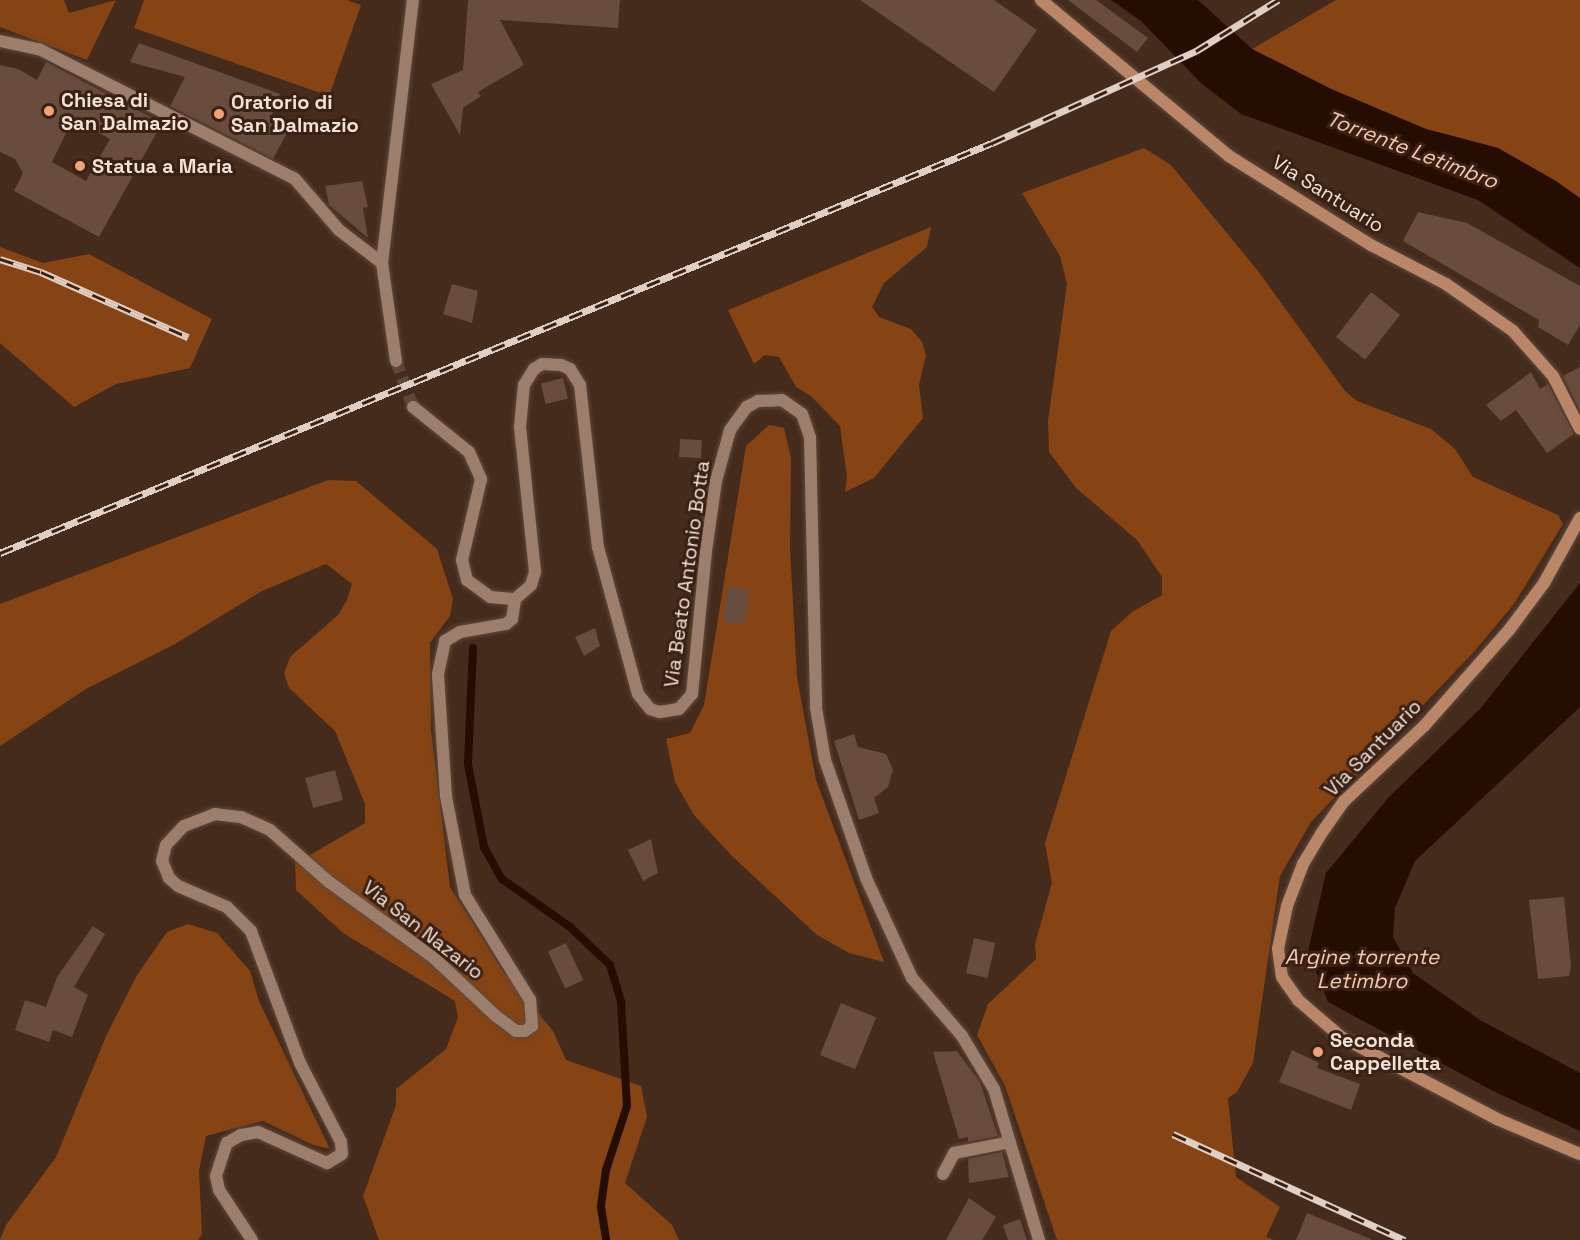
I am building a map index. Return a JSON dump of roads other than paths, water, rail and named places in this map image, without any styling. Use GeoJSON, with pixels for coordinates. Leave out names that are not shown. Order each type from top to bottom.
{"type":"FeatureCollection","features":[{"type":"Feature","properties":{"kind":"main road","name":"Via Santuario"},"geometry":{"type":"LineString","coordinates":[[1041,0],[1229,156],[1371,244],[1446,284],[1513,331],[1553,376],[1580,429]]}},
{"type":"Feature","properties":{"kind":"main road"},"geometry":{"type":"LineString","coordinates":[[1054,0],[1061,15]]}},
{"type":"Feature","properties":{"kind":"main road","name":"Via Santuario"},"geometry":{"type":"LineString","coordinates":[[1580,518],[1544,583],[1509,630],[1424,726],[1344,801],[1303,864],[1287,906],[1278,949],[1282,977],[1298,1000],[1341,1037],[1497,1119],[1580,1154]]}},
{"type":"Feature","properties":{"kind":"street"},"geometry":{"type":"LineString","coordinates":[[396,361],[382,263],[413,0]]}},
{"type":"Feature","properties":{"kind":"street"},"geometry":{"type":"LineString","coordinates":[[0,41],[39,49],[296,179],[339,230],[382,263]]}},
{"type":"Feature","properties":{"kind":"street","name":"Via Beato Antonio Botta"},"geometry":{"type":"LineString","coordinates":[[515,599],[531,585],[536,572],[520,427],[524,385],[534,369],[542,364],[561,365],[576,376],[580,385],[598,547],[638,694],[650,709],[660,712],[679,709],[692,694],[706,551],[716,481],[730,430],[747,407],[758,401],[782,400],[802,414],[810,437],[816,708],[825,760],[866,878],[912,978],[962,1036],[994,1089],[1040,1240]]}},
{"type":"Feature","properties":{"kind":"street"},"geometry":{"type":"LineString","coordinates":[[413,407],[469,452],[481,479],[462,561],[467,580],[490,597],[515,599]]}},
{"type":"Feature","properties":{"kind":"street","name":"Via San Nazario"},"geometry":{"type":"LineString","coordinates":[[252,1240],[219,1190],[216,1176],[226,1143],[241,1135],[258,1132],[327,1163],[342,1154],[341,1142],[300,1063],[251,931],[227,907],[178,886],[169,878],[162,861],[166,845],[184,826],[216,814],[241,817],[270,830],[329,882],[450,971],[496,1016],[516,1031],[525,1031],[532,1026],[530,1000],[465,895],[446,796],[438,674],[445,641],[460,632],[506,624],[512,619],[515,599]]}},
{"type":"Feature","properties":{"kind":"street"},"geometry":{"type":"LineString","coordinates":[[943,1174],[954,1153],[1010,1142]]}},
{"type":"Feature","properties":{"kind":"water","name":"Torrente Letimbro"},"geometry":{"type":"Polygon","coordinates":[[[1111,0],[1198,0],[1252,49],[1331,89],[1426,129],[1498,148],[1556,181],[1580,198],[1580,268],[1478,200],[1241,114],[1201,83],[1141,21],[1111,0]]]}},
{"type":"Feature","properties":{"kind":"water","name":"Argine torrente Letimbro"},"geometry":{"type":"Polygon","coordinates":[[[1580,583],[1580,707],[1415,861],[1395,908],[1393,937],[1413,973],[1480,1020],[1580,1073],[1580,1131],[1495,1092],[1328,1002],[1308,951],[1326,873],[1389,797],[1480,709],[1580,583]]]}},
{"type":"Feature","properties":{"kind":"waterway"},"geometry":{"type":"LineString","coordinates":[[473,648],[468,764],[484,847],[502,879],[570,927],[610,965],[621,1002],[627,1106],[606,1170],[601,1207],[606,1240]]}},
{"type":"Feature","properties":{"kind":"tunnel"},"geometry":{"type":"LineString","coordinates":[[396,361],[413,407]]}},
{"type":"Feature","properties":{"kind":"railway"},"geometry":{"type":"LineString","coordinates":[[0,553],[992,143],[1196,51],[1278,0]]}},
{"type":"Feature","properties":{"kind":"railway"},"geometry":{"type":"LineString","coordinates":[[0,259],[41,272],[188,337]]}},
{"type":"Feature","properties":{"kind":"railway"},"geometry":{"type":"LineString","coordinates":[[1173,1134],[1405,1240]]}},
{"type":"Feature","properties":{"kind":"place","name":"Chiesa di San Dalmazio"},"geometry":{"type":"Point","coordinates":[49,111]}},
{"type":"Feature","properties":{"kind":"place","name":"Oratorio di San Dalmazio"},"geometry":{"type":"Point","coordinates":[219,114]}},
{"type":"Feature","properties":{"kind":"place","name":"Statua a Maria"},"geometry":{"type":"Point","coordinates":[80,166]}},
{"type":"Feature","properties":{"kind":"place","name":"Seconda Cappelletta"},"geometry":{"type":"Point","coordinates":[1318,1052]}}]}
